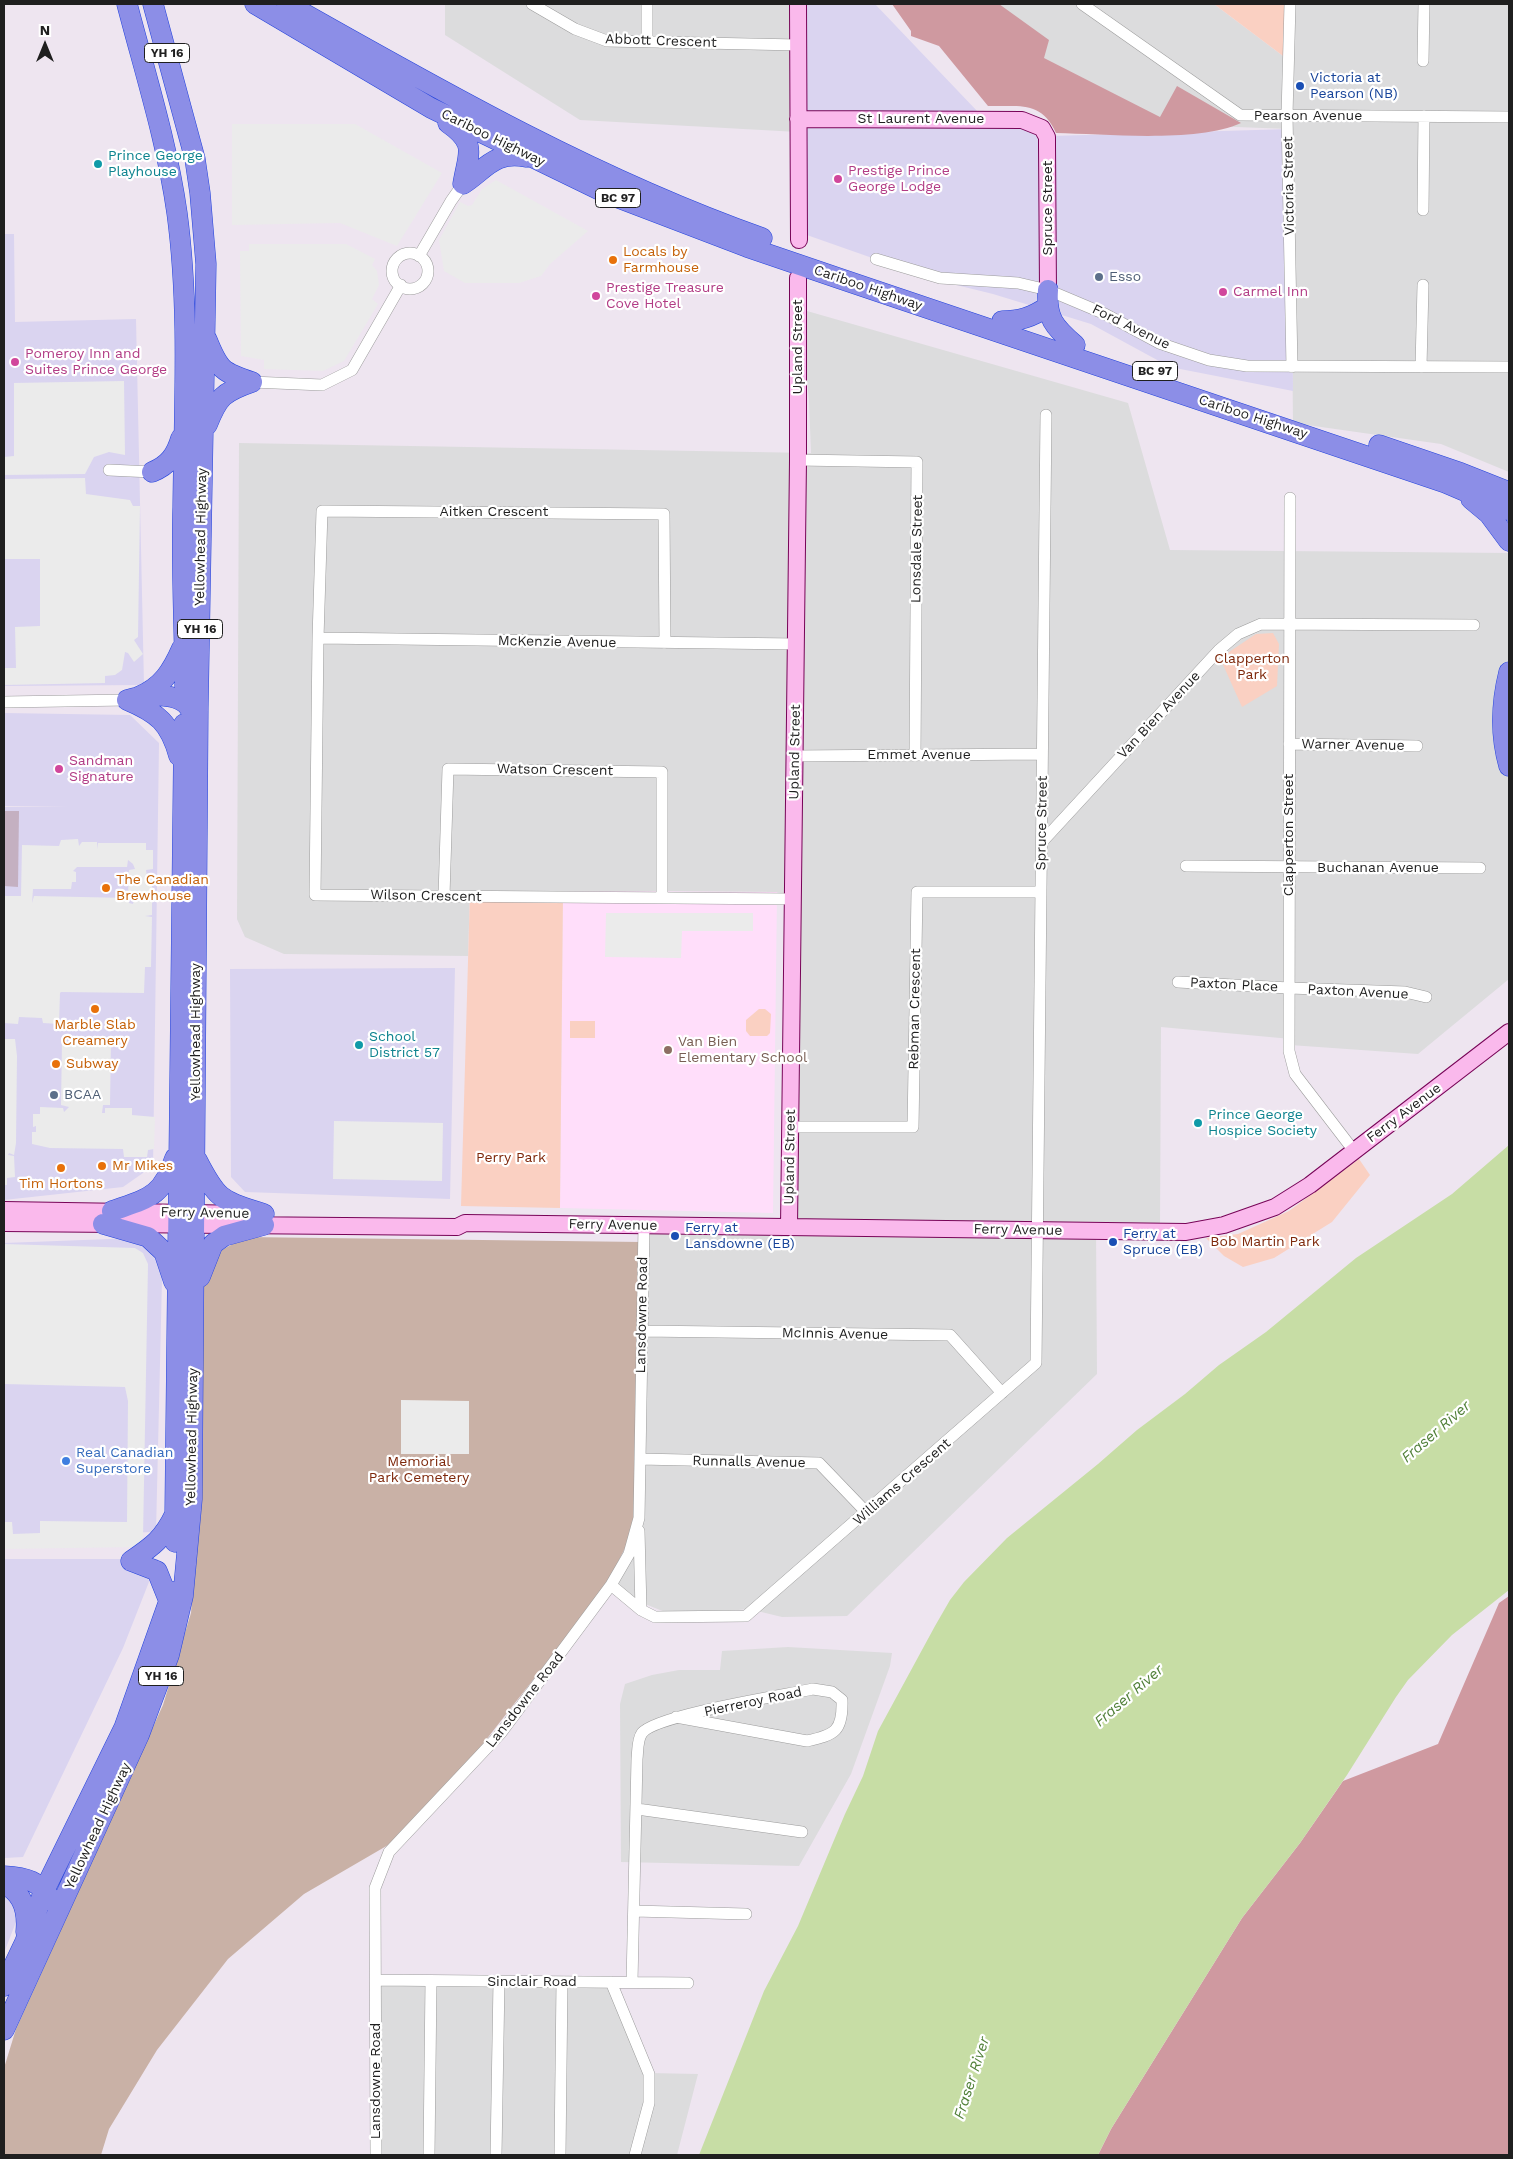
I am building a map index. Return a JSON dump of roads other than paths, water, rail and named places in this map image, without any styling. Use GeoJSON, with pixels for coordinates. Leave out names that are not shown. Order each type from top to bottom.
{"type":"FeatureCollection","features":[{"type":"Feature","properties":{"kind":"highway","name":"Yellowhead Highway"},"geometry":{"type":"LineString","coordinates":[[4,1986],[25,1942],[44,1891],[124,1728],[169,1601],[177,1522],[187,1218],[185,639],[182,510],[186,326],[177,213],[165,146],[127,4]]}},
{"type":"Feature","properties":{"kind":"highway","name":"Yellowhead Highway"},"geometry":{"type":"LineString","coordinates":[[153,4],[195,159],[202,210],[206,264],[198,750],[187,1152]]}},
{"type":"Feature","properties":{"kind":"highway"},"geometry":{"type":"LineString","coordinates":[[162,4],[181,103]]}},
{"type":"Feature","properties":{"kind":"highway","name":"Cariboo Highway"},"geometry":{"type":"LineString","coordinates":[[255,4],[431,108],[492,139]]}},
{"type":"Feature","properties":{"kind":"highway","name":"Cariboo Highway"},"geometry":{"type":"LineString","coordinates":[[287,4],[608,194],[747,247],[1446,483],[1509,510]]}},
{"type":"Feature","properties":{"kind":"highway"},"geometry":{"type":"LineString","coordinates":[[431,108],[462,133],[468,144],[469,158],[465,175]]}},
{"type":"Feature","properties":{"kind":"highway"},"geometry":{"type":"LineString","coordinates":[[465,175],[492,139],[510,136],[533,148]]}},
{"type":"Feature","properties":{"kind":"highway"},"geometry":{"type":"LineString","coordinates":[[465,175],[495,159],[515,155],[533,148]]}},
{"type":"Feature","properties":{"kind":"highway","name":"Cariboo Highway"},"geometry":{"type":"LineString","coordinates":[[533,148],[751,234],[1002,321],[1425,461],[1509,492]]}},
{"type":"Feature","properties":{"kind":"highway"},"geometry":{"type":"LineString","coordinates":[[1002,321],[1025,319],[1047,298],[1056,328],[1075,345]]}},
{"type":"Feature","properties":{"kind":"highway"},"geometry":{"type":"LineString","coordinates":[[205,335],[214,358],[224,372],[252,382]]}},
{"type":"Feature","properties":{"kind":"highway"},"geometry":{"type":"LineString","coordinates":[[204,434],[220,397],[232,388],[252,382]]}},
{"type":"Feature","properties":{"kind":"highway"},"geometry":{"type":"LineString","coordinates":[[182,510],[172,489],[152,472],[166,466],[174,457],[184,429]]}},
{"type":"Feature","properties":{"kind":"highway"},"geometry":{"type":"LineString","coordinates":[[1446,483],[1469,497],[1489,514],[1509,541]]}},
{"type":"Feature","properties":{"kind":"highway"},"geometry":{"type":"LineString","coordinates":[[132,699],[158,685],[170,673],[185,639]]}},
{"type":"Feature","properties":{"kind":"highway"},"geometry":{"type":"LineString","coordinates":[[1509,672],[1502,705],[1502,731],[1509,766]]}},
{"type":"Feature","properties":{"kind":"highway"},"geometry":{"type":"LineString","coordinates":[[132,699],[166,697],[185,702],[191,711],[198,750]]}},
{"type":"Feature","properties":{"kind":"highway"},"geometry":{"type":"LineString","coordinates":[[132,699],[167,725],[184,772]]}},
{"type":"Feature","properties":{"kind":"highway"},"geometry":{"type":"LineString","coordinates":[[108,1218],[144,1200],[159,1190],[187,1152],[218,1196],[264,1220]]}},
{"type":"Feature","properties":{"kind":"highway"},"geometry":{"type":"LineString","coordinates":[[108,1218],[148,1237],[164,1252],[186,1294]]}},
{"type":"Feature","properties":{"kind":"highway"},"geometry":{"type":"LineString","coordinates":[[186,1294],[213,1244],[224,1236],[264,1220]]}},
{"type":"Feature","properties":{"kind":"highway","name":"Yellowhead Highway"},"geometry":{"type":"LineString","coordinates":[[4,2030],[139,1735],[169,1655],[183,1596],[192,1499],[186,1294]]}},
{"type":"Feature","properties":{"kind":"highway"},"geometry":{"type":"LineString","coordinates":[[169,1601],[156,1570],[131,1561],[153,1546],[166,1532],[176,1512]]}},
{"type":"Feature","properties":{"kind":"highway"},"geometry":{"type":"LineString","coordinates":[[6,1879],[43,1865],[74,1830]]}},
{"type":"Feature","properties":{"kind":"highway"},"geometry":{"type":"LineString","coordinates":[[6,1879],[22,1877],[36,1882],[54,1906],[53,1923]]}},
{"type":"Feature","properties":{"kind":"highway"},"geometry":{"type":"LineString","coordinates":[[6,1879],[23,1900],[27,1918],[25,1942]]}},
{"type":"Feature","properties":{"kind":"main road"},"geometry":{"type":"LineString","coordinates":[[798,4],[798,240]]}},
{"type":"Feature","properties":{"kind":"main road","name":"St Laurent Avenue"},"geometry":{"type":"LineString","coordinates":[[798,119],[1022,120],[1042,128]]}},
{"type":"Feature","properties":{"kind":"main road","name":"Spruce Street"},"geometry":{"type":"LineString","coordinates":[[1042,128],[1047,137],[1047,298]]}},
{"type":"Feature","properties":{"kind":"main road","name":"Upland Street"},"geometry":{"type":"LineString","coordinates":[[789,1227],[798,460],[798,278]]}},
{"type":"Feature","properties":{"kind":"main road","name":"Ferry Avenue"},"geometry":{"type":"LineString","coordinates":[[4,1223],[108,1218],[187,1218],[457,1227],[465,1223],[1186,1232],[1224,1225],[1275,1207],[1310,1185],[1509,1032]]}},
{"type":"Feature","properties":{"kind":"main road","name":"Ferry Avenue"},"geometry":{"type":"LineString","coordinates":[[4,1210],[108,1218]]}},
{"type":"Feature","properties":{"kind":"street","name":"Abbott Crescent"},"geometry":{"type":"LineString","coordinates":[[532,4],[596,38],[620,42],[798,45]]}},
{"type":"Feature","properties":{"kind":"street"},"geometry":{"type":"LineString","coordinates":[[647,4],[647,42]]}},
{"type":"Feature","properties":{"kind":"street","name":"Pearson Avenue"},"geometry":{"type":"LineString","coordinates":[[1082,4],[1240,115],[1509,117]]}},
{"type":"Feature","properties":{"kind":"street","name":"Victoria Street"},"geometry":{"type":"LineString","coordinates":[[1290,4],[1287,115],[1292,367]]}},
{"type":"Feature","properties":{"kind":"street"},"geometry":{"type":"LineString","coordinates":[[1423,61],[1424,4]]}},
{"type":"Feature","properties":{"kind":"street"},"geometry":{"type":"LineString","coordinates":[[1423,210],[1424,116]]}},
{"type":"Feature","properties":{"kind":"street"},"geometry":{"type":"LineString","coordinates":[[419,256],[465,175]]}},
{"type":"Feature","properties":{"kind":"street"},"geometry":{"type":"LineString","coordinates":[[406,253],[419,256],[428,266],[426,280],[413,288],[401,285],[394,279],[392,274],[397,258],[406,253]]}},
{"type":"Feature","properties":{"kind":"street","name":"Ford Avenue"},"geometry":{"type":"LineString","coordinates":[[876,259],[940,278],[1018,283],[1047,298],[1105,314],[1159,343],[1209,360],[1247,366],[1509,367]]}},
{"type":"Feature","properties":{"kind":"street"},"geometry":{"type":"LineString","coordinates":[[1421,367],[1423,284]]}},
{"type":"Feature","properties":{"kind":"street"},"geometry":{"type":"LineString","coordinates":[[252,382],[322,385],[352,370],[401,285]]}},
{"type":"Feature","properties":{"kind":"street","name":"Spruce Street"},"geometry":{"type":"LineString","coordinates":[[1036,1231],[1046,415]]}},
{"type":"Feature","properties":{"kind":"street","name":"Lonsdale Street"},"geometry":{"type":"LineString","coordinates":[[798,460],[918,462],[915,756]]}},
{"type":"Feature","properties":{"kind":"street"},"geometry":{"type":"LineString","coordinates":[[109,470],[152,472]]}},
{"type":"Feature","properties":{"kind":"street","name":"Clapperton Street"},"geometry":{"type":"LineString","coordinates":[[1290,498],[1289,1051],[1295,1074],[1354,1151]]}},
{"type":"Feature","properties":{"kind":"street","name":"Aitken Crescent"},"geometry":{"type":"LineString","coordinates":[[318,638],[322,511],[664,514],[665,643]]}},
{"type":"Feature","properties":{"kind":"street","name":"Van Bien Avenue"},"geometry":{"type":"LineString","coordinates":[[1042,842],[1219,650],[1238,634],[1261,624],[1474,625]]}},
{"type":"Feature","properties":{"kind":"street","name":"McKenzie Avenue"},"geometry":{"type":"LineString","coordinates":[[318,638],[796,644]]}},
{"type":"Feature","properties":{"kind":"street","name":"Wilson Crescent"},"geometry":{"type":"LineString","coordinates":[[318,638],[315,894],[792,900]]}},
{"type":"Feature","properties":{"kind":"street"},"geometry":{"type":"LineString","coordinates":[[4,702],[132,699]]}},
{"type":"Feature","properties":{"kind":"street","name":"Warner Avenue"},"geometry":{"type":"LineString","coordinates":[[1289,744],[1417,746]]}},
{"type":"Feature","properties":{"kind":"street","name":"Emmet Avenue"},"geometry":{"type":"LineString","coordinates":[[795,756],[1042,754]]}},
{"type":"Feature","properties":{"kind":"street","name":"Watson Crescent"},"geometry":{"type":"LineString","coordinates":[[444,896],[448,768],[662,772],[662,898]]}},
{"type":"Feature","properties":{"kind":"street","name":"Buchanan Avenue"},"geometry":{"type":"LineString","coordinates":[[1186,866],[1480,868]]}},
{"type":"Feature","properties":{"kind":"street","name":"Rebman Crescent"},"geometry":{"type":"LineString","coordinates":[[790,1127],[913,1127],[917,892],[1041,892]]}},
{"type":"Feature","properties":{"kind":"street","name":"Paxton Place"},"geometry":{"type":"LineString","coordinates":[[1178,982],[1289,988]]}},
{"type":"Feature","properties":{"kind":"street","name":"Paxton Avenue"},"geometry":{"type":"LineString","coordinates":[[1289,988],[1405,992],[1426,997]]}},
{"type":"Feature","properties":{"kind":"street","name":"Lansdowne Road"},"geometry":{"type":"LineString","coordinates":[[376,2155],[377,1980],[375,1888],[389,1852],[502,1733],[611,1585],[629,1554],[639,1518],[644,1225]]}},
{"type":"Feature","properties":{"kind":"street","name":"Williams Crescent"},"geometry":{"type":"LineString","coordinates":[[611,1585],[641,1610],[655,1617],[746,1616],[867,1513],[1036,1363],[1036,1231]]}},
{"type":"Feature","properties":{"kind":"street","name":"McInnis Avenue"},"geometry":{"type":"LineString","coordinates":[[642,1331],[950,1336],[1002,1394]]}},
{"type":"Feature","properties":{"kind":"street","name":"Runnalls Avenue"},"geometry":{"type":"LineString","coordinates":[[640,1459],[819,1463],[867,1513]]}},
{"type":"Feature","properties":{"kind":"street"},"geometry":{"type":"LineString","coordinates":[[639,1518],[641,1610]]}},
{"type":"Feature","properties":{"kind":"street","name":"Pierreroy Road"},"geometry":{"type":"LineString","coordinates":[[632,1982],[638,1744],[642,1733],[651,1725],[676,1717],[813,1689],[832,1692],[842,1700],[843,1715],[839,1727],[828,1736],[807,1741],[676,1717]]}},
{"type":"Feature","properties":{"kind":"street"},"geometry":{"type":"LineString","coordinates":[[637,1809],[802,1832]]}},
{"type":"Feature","properties":{"kind":"street"},"geometry":{"type":"LineString","coordinates":[[634,1911],[746,1914]]}},
{"type":"Feature","properties":{"kind":"street","name":"Sinclair Road"},"geometry":{"type":"LineString","coordinates":[[377,1980],[688,1983]]}},
{"type":"Feature","properties":{"kind":"street"},"geometry":{"type":"LineString","coordinates":[[429,2155],[431,1981]]}},
{"type":"Feature","properties":{"kind":"street"},"geometry":{"type":"LineString","coordinates":[[496,2155],[498,1981]]}},
{"type":"Feature","properties":{"kind":"street"},"geometry":{"type":"LineString","coordinates":[[560,2155],[562,1982]]}},
{"type":"Feature","properties":{"kind":"street"},"geometry":{"type":"LineString","coordinates":[[611,1982],[650,2074],[649,2103],[635,2155]]}},
{"type":"Feature","properties":{"kind":"water","name":"Fraser River"},"geometry":{"type":"Polygon","coordinates":[[[1509,1145],[1509,1590],[1452,1635],[1408,1680],[1347,1775],[1300,1843],[1242,1918],[1111,2129],[1098,2155],[699,2155],[764,1991],[798,1926],[863,1776],[878,1731],[950,1600],[964,1582],[1007,1538],[1137,1430],[1185,1394],[1219,1365],[1266,1332],[1356,1258],[1452,1194],[1509,1145]]]}},
{"type":"Feature","properties":{"kind":"place","name":"Victoria at Pearson (NB)"},"geometry":{"type":"Point","coordinates":[1300,86]}},
{"type":"Feature","properties":{"kind":"place","name":"Prince George Playhouse"},"geometry":{"type":"Point","coordinates":[98,164]}},
{"type":"Feature","properties":{"kind":"place","name":"Prestige Prince George Lodge"},"geometry":{"type":"Point","coordinates":[838,179]}},
{"type":"Feature","properties":{"kind":"place","name":"Locals by Farmhouse"},"geometry":{"type":"Point","coordinates":[613,260]}},
{"type":"Feature","properties":{"kind":"place","name":"Esso"},"geometry":{"type":"Point","coordinates":[1099,277]}},
{"type":"Feature","properties":{"kind":"place","name":"Carmel Inn"},"geometry":{"type":"Point","coordinates":[1223,292]}},
{"type":"Feature","properties":{"kind":"place","name":"Prestige Treasure Cove Hotel"},"geometry":{"type":"Point","coordinates":[596,296]}},
{"type":"Feature","properties":{"kind":"place","name":"Pomeroy Inn and Suites Prince George"},"geometry":{"type":"Point","coordinates":[15,362]}},
{"type":"Feature","properties":{"kind":"place","name":"Sandman Signature"},"geometry":{"type":"Point","coordinates":[59,769]}},
{"type":"Feature","properties":{"kind":"place","name":"The Canadian Brewhouse"},"geometry":{"type":"Point","coordinates":[106,888]}},
{"type":"Feature","properties":{"kind":"place","name":"Marble Slab Creamery"},"geometry":{"type":"Point","coordinates":[95,1009]}},
{"type":"Feature","properties":{"kind":"place","name":"School District 57"},"geometry":{"type":"Point","coordinates":[359,1045]}},
{"type":"Feature","properties":{"kind":"place","name":"Van Bien Elementary School"},"geometry":{"type":"Point","coordinates":[668,1050]}},
{"type":"Feature","properties":{"kind":"place","name":"Subway"},"geometry":{"type":"Point","coordinates":[56,1064]}},
{"type":"Feature","properties":{"kind":"place","name":"BCAA"},"geometry":{"type":"Point","coordinates":[54,1095]}},
{"type":"Feature","properties":{"kind":"place","name":"Prince George Hospice Society"},"geometry":{"type":"Point","coordinates":[1198,1123]}},
{"type":"Feature","properties":{"kind":"place","name":"Mr Mikes"},"geometry":{"type":"Point","coordinates":[102,1166]}},
{"type":"Feature","properties":{"kind":"place","name":"Tim Hortons"},"geometry":{"type":"Point","coordinates":[61,1168]}},
{"type":"Feature","properties":{"kind":"place","name":"Ferry at Lansdowne (EB)"},"geometry":{"type":"Point","coordinates":[675,1236]}},
{"type":"Feature","properties":{"kind":"place","name":"Ferry at Spruce (EB)"},"geometry":{"type":"Point","coordinates":[1113,1242]}},
{"type":"Feature","properties":{"kind":"place","name":"Real Canadian Superstore"},"geometry":{"type":"Point","coordinates":[66,1461]}},
{"type":"Feature","properties":{"kind":"park label","name":"Clapperton Park"},"geometry":{"type":"Point","coordinates":[1252,668]}},
{"type":"Feature","properties":{"kind":"park label","name":"Perry Park"},"geometry":{"type":"Point","coordinates":[511,1158]}},
{"type":"Feature","properties":{"kind":"park label","name":"Bob Martin Park"},"geometry":{"type":"Point","coordinates":[1265,1242]}},
{"type":"Feature","properties":{"kind":"park label","name":"Memorial Park Cemetery"},"geometry":{"type":"Point","coordinates":[419,1470]}}]}
